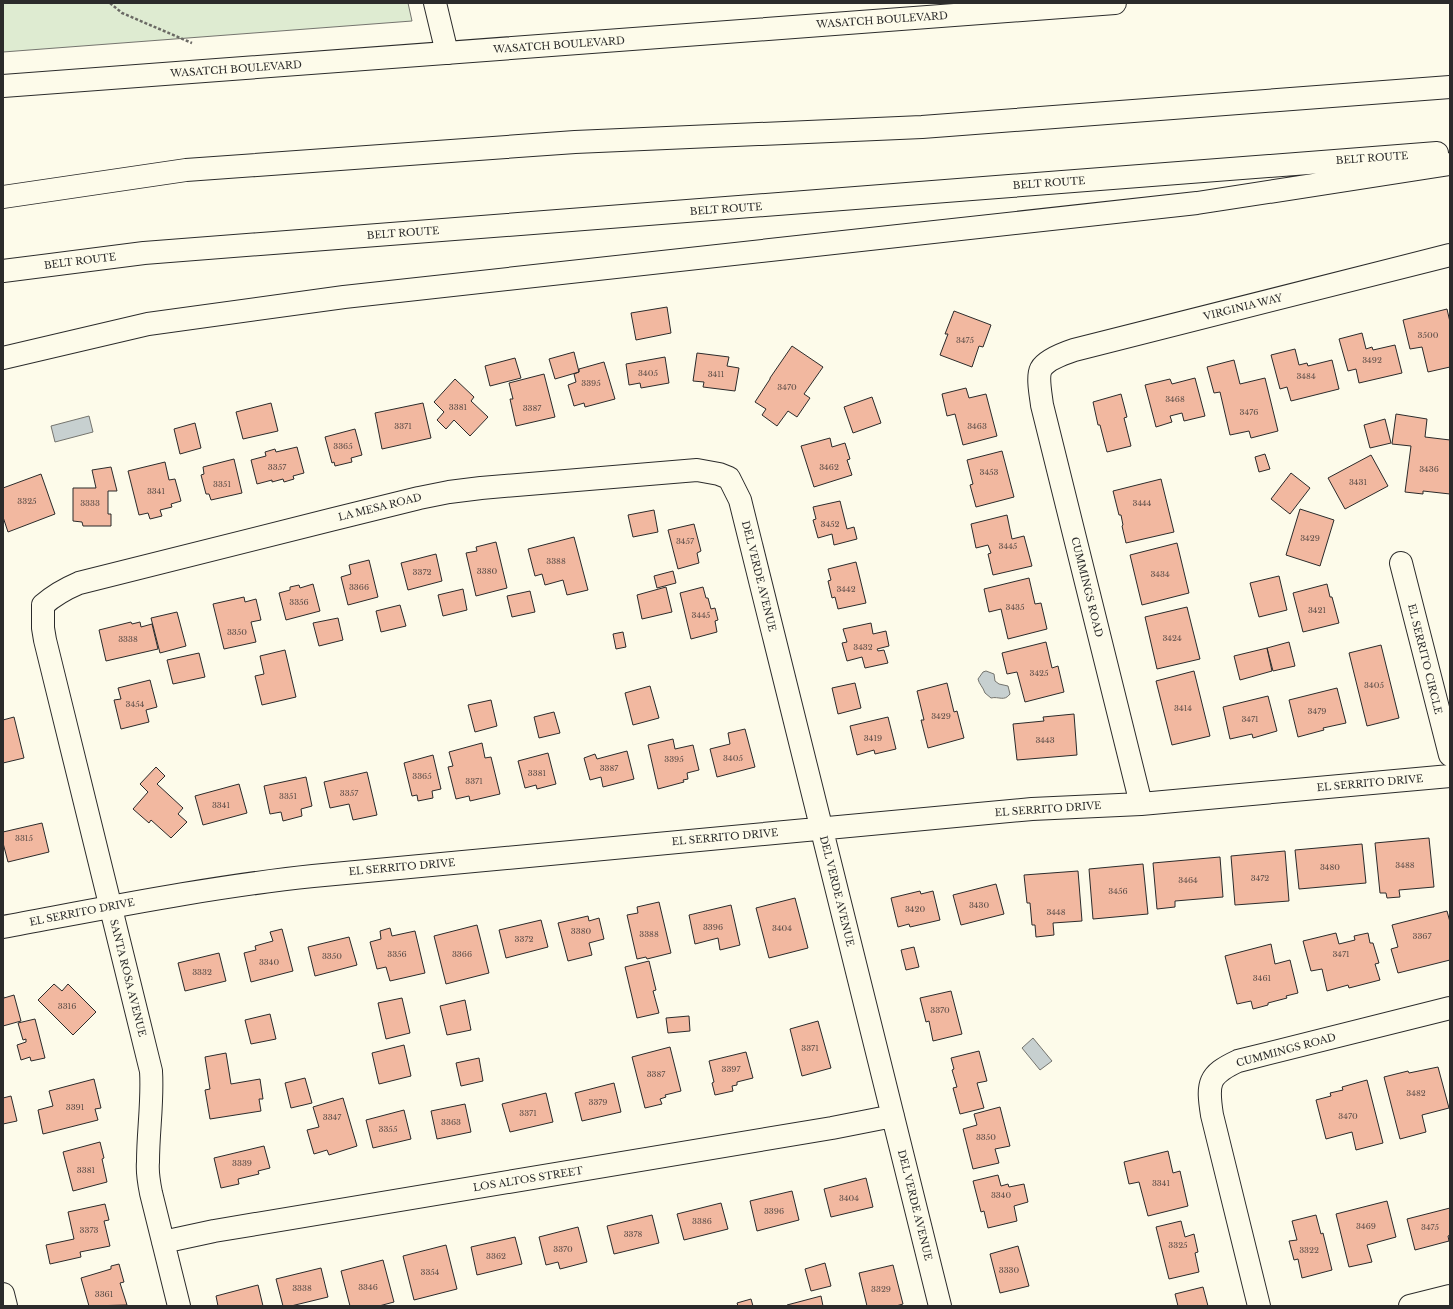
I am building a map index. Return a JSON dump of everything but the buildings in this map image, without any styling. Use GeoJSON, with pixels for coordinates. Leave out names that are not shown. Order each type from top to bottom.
{"type":"FeatureCollection","features":[{"type":"Feature","properties":{"kind":"main road"},"geometry":{"type":"LineString","coordinates":[[435,3],[448,53]]}},
{"type":"Feature","properties":{"kind":"main road","name":"WASATCH BOULEVARD"},"geometry":{"type":"LineString","coordinates":[[3,86],[1115,3]]}},
{"type":"Feature","properties":{"kind":"main road"},"geometry":{"type":"LineString","coordinates":[[3,197],[186,170],[575,142],[922,127],[1450,87]]}},
{"type":"Feature","properties":{"kind":"main road","name":"BELT ROUTE"},"geometry":{"type":"LineString","coordinates":[[3,271],[144,253],[1450,152]]}},
{"type":"Feature","properties":{"kind":"main road"},"geometry":{"type":"LineString","coordinates":[[3,358],[148,324],[336,298],[1197,202],[1450,164]]}},
{"type":"Feature","properties":{"kind":"main road","name":"VIRGINIA WAY"},"geometry":{"type":"LineString","coordinates":[[1041,369],[1055,358],[1074,350],[1450,255]]}},
{"type":"Feature","properties":{"kind":"main road","name":"CUMMINGS ROAD"},"geometry":{"type":"LineString","coordinates":[[1041,369],[1039,380],[1042,405],[1141,804]]}},
{"type":"Feature","properties":{"kind":"main road","name":"LA MESA ROAD"},"geometry":{"type":"LineString","coordinates":[[43,605],[53,596],[66,588],[79,583],[419,498],[481,488],[697,470],[718,474],[729,478]]}},
{"type":"Feature","properties":{"kind":"main road","name":"DEL VERDE AVENUE"},"geometry":{"type":"LineString","coordinates":[[729,478],[735,488],[743,512],[940,1306]]}},
{"type":"Feature","properties":{"kind":"main road","name":"EL SERRITO CIRCLE"},"geometry":{"type":"LineString","coordinates":[[1401,563],[1450,754]]}},
{"type":"Feature","properties":{"kind":"main road","name":"SANTA ROSA AVENUE"},"geometry":{"type":"LineString","coordinates":[[43,605],[42,622],[46,640],[151,1071],[152,1104],[147,1164],[151,1193],[179,1306]]}},
{"type":"Feature","properties":{"kind":"main road","name":"EL SERRITO DRIVE"},"geometry":{"type":"LineString","coordinates":[[3,927],[213,889],[285,879],[1032,809],[1141,804],[1450,776]]}},
{"type":"Feature","properties":{"kind":"main road","name":"CUMMINGS ROAD"},"geometry":{"type":"LineString","coordinates":[[1260,1306],[1212,1115],[1210,1090],[1212,1078],[1220,1071],[1238,1061],[1450,1008]]}},
{"type":"Feature","properties":{"kind":"main road","name":"LOS ALTOS STREET"},"geometry":{"type":"LineString","coordinates":[[163,1242],[238,1228],[832,1128],[893,1116]]}},
{"type":"Feature","properties":{"kind":"main road"},"geometry":{"type":"LineString","coordinates":[[3,1294],[6,1306]]}},
{"type":"Feature","properties":{"kind":"main road"},"geometry":{"type":"LineString","coordinates":[[1410,1306],[1450,1296]]}},
{"type":"Feature","properties":{"kind":"path"},"geometry":{"type":"LineString","coordinates":[[110,3],[122,13],[192,43]]}},
{"type":"Feature","properties":{"kind":"green space"},"geometry":{"type":"Polygon","coordinates":[[[3,3],[408,3],[412,21],[3,52],[3,3]]]}},
{"type":"Feature","properties":{"kind":"shaded area"},"geometry":{"type":"Polygon","coordinates":[[[89,416],[93,432],[55,442],[51,426],[89,416]]]}},
{"type":"Feature","properties":{"kind":"shaded area"},"geometry":{"type":"Polygon","coordinates":[[[986,671],[994,674],[995,681],[999,684],[1008,686],[1010,694],[1006,698],[991,698],[985,693],[978,679],[983,672],[986,671]]]}},
{"type":"Feature","properties":{"kind":"shaded area"},"geometry":{"type":"Polygon","coordinates":[[[1033,1038],[1052,1061],[1040,1070],[1022,1048],[1033,1038]]]}}]}
